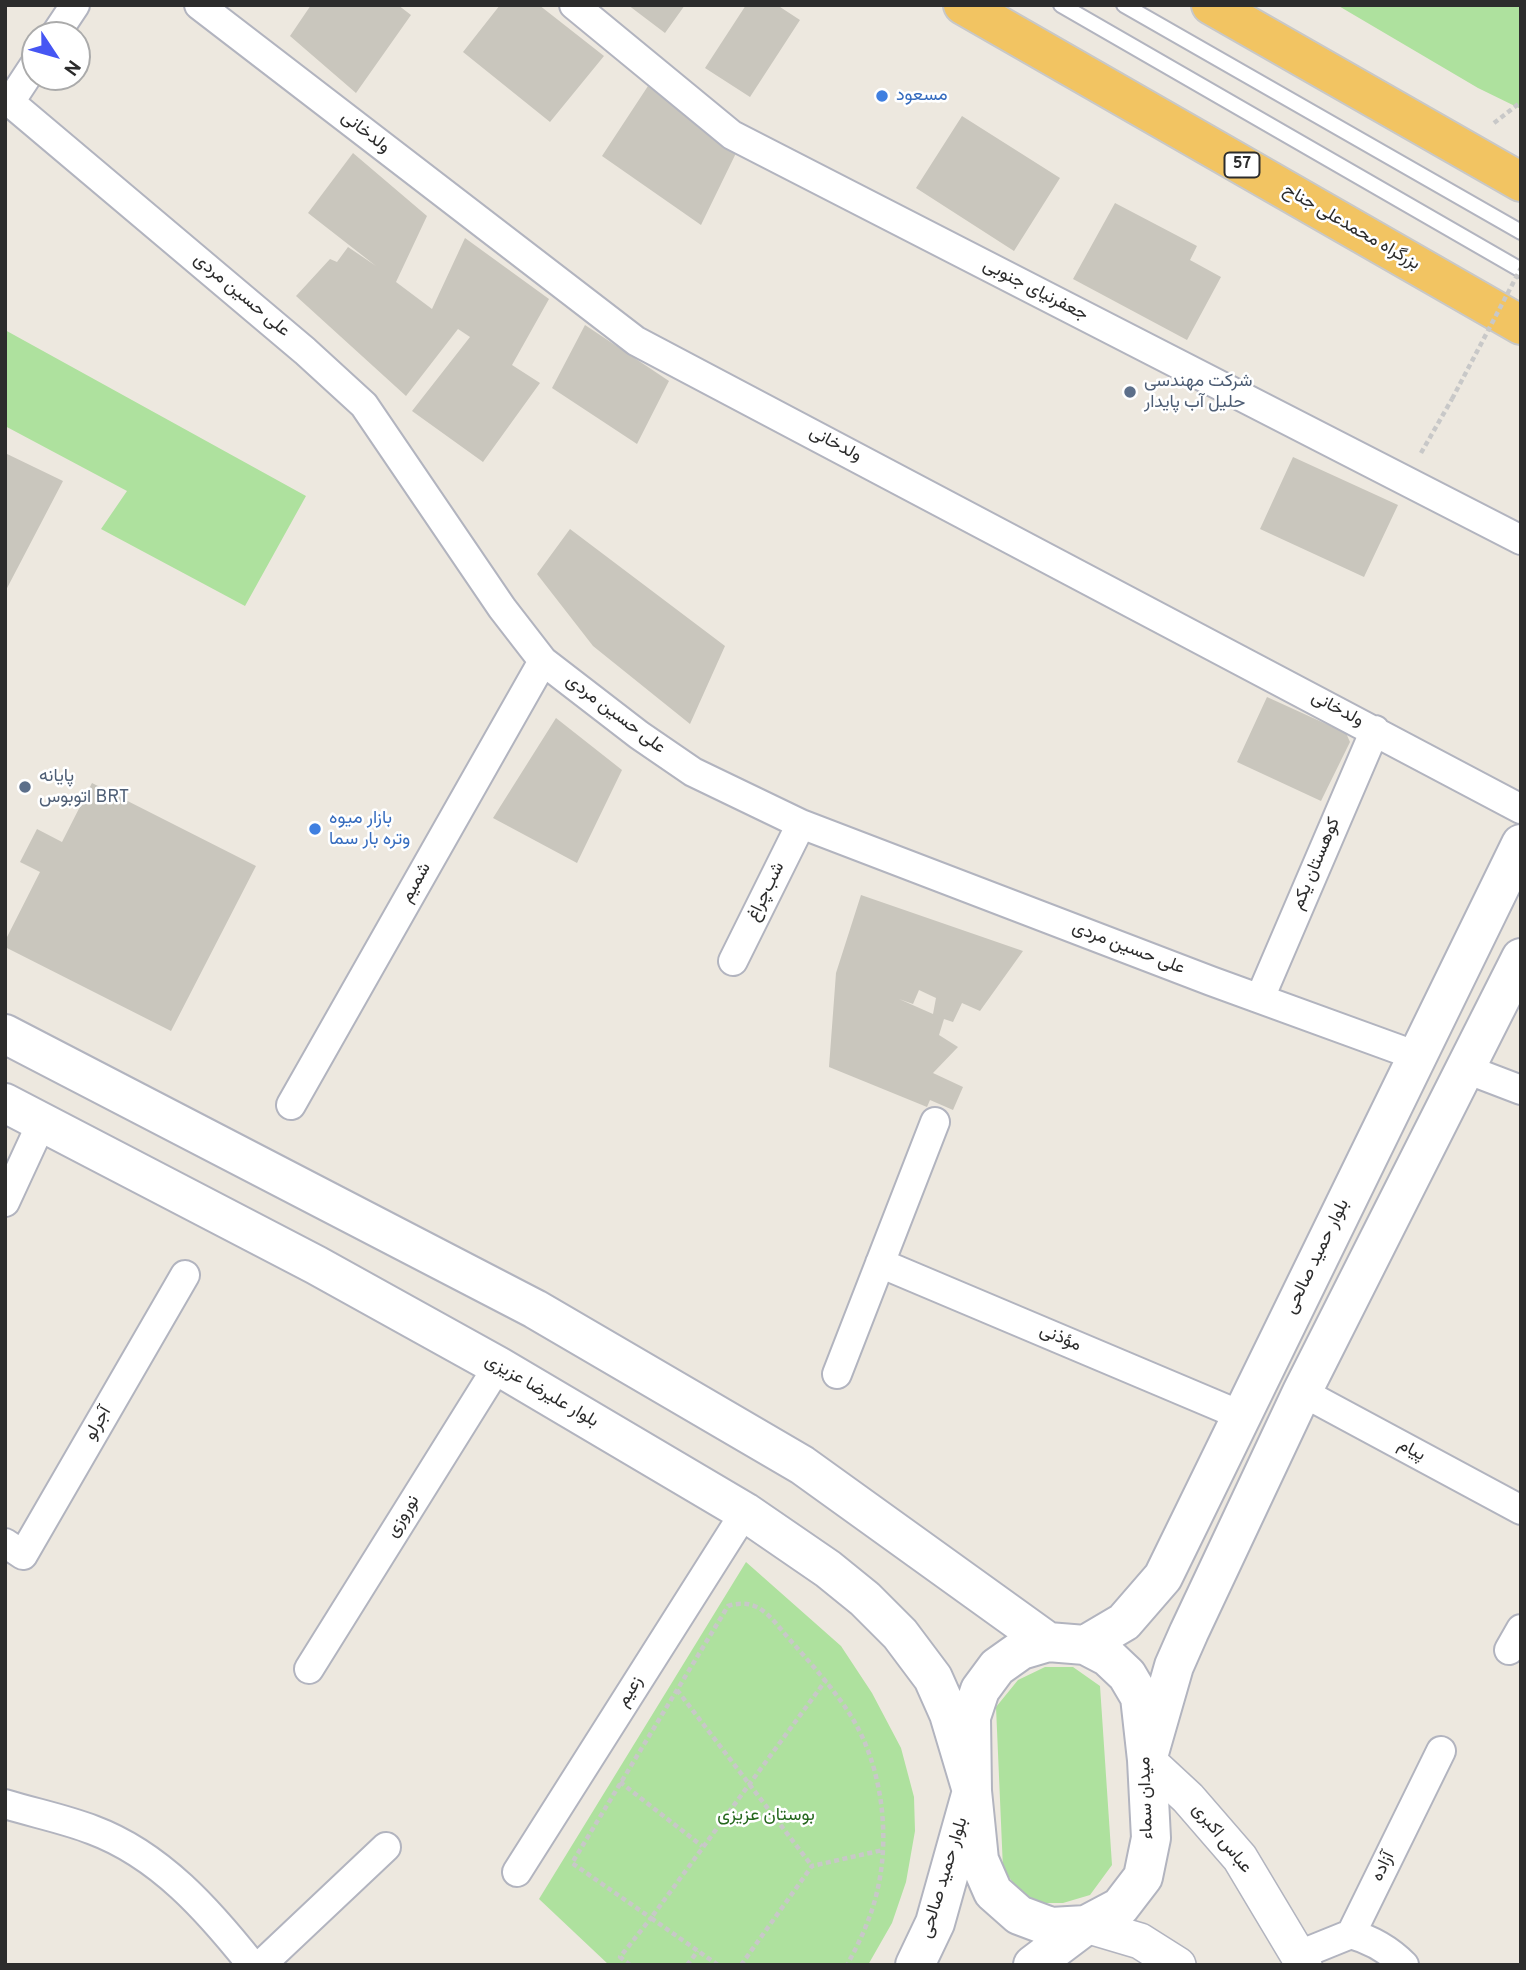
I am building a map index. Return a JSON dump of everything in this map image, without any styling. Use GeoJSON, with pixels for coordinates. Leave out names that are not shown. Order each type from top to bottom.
{"type":"FeatureCollection","features":[{"type":"Feature","properties":{"kind":"highway","name":"بزرگراه محمدعلی جناح"},"geometry":{"type":"LineString","coordinates":[[963,5],[1521,325]]}},
{"type":"Feature","properties":{"kind":"highway"},"geometry":{"type":"LineString","coordinates":[[1211,5],[1521,182]]}},
{"type":"Feature","properties":{"kind":"main road","name":"بلوار حمید صالحی"},"geometry":{"type":"LineString","coordinates":[[1066,1643],[1124,1622],[1163,1577],[1521,844]]}},
{"type":"Feature","properties":{"kind":"main road"},"geometry":{"type":"LineString","coordinates":[[1147,1760],[1174,1666],[1302,1392],[1521,958]]}},
{"type":"Feature","properties":{"kind":"main road"},"geometry":{"type":"LineString","coordinates":[[5,1034],[559,1322],[802,1465],[1066,1643]]}},
{"type":"Feature","properties":{"kind":"main road","name":"بلوار علیرضا عزیزی"},"geometry":{"type":"LineString","coordinates":[[5,1104],[316,1265],[498,1366],[745,1512],[828,1569],[865,1599],[900,1634],[933,1678],[949,1714],[972,1791]]}},
{"type":"Feature","properties":{"kind":"main road","name":"میدان سماء"},"geometry":{"type":"LineString","coordinates":[[1066,1643],[1108,1657],[1127,1675],[1140,1697],[1147,1760],[1151,1838],[1143,1877],[1120,1907],[1086,1925],[1051,1927],[1018,1915],[993,1892],[979,1860],[972,1791],[971,1717],[980,1690],[997,1667],[1021,1650],[1066,1643]]}},
{"type":"Feature","properties":{"kind":"main road","name":"بلوار حمید صالحی"},"geometry":{"type":"LineString","coordinates":[[915,1965],[934,1923],[972,1791]]}},
{"type":"Feature","properties":{"kind":"main road"},"geometry":{"type":"LineString","coordinates":[[1033,1965],[1086,1925]]}},
{"type":"Feature","properties":{"kind":"street"},"geometry":{"type":"LineString","coordinates":[[64,21],[75,5]]}},
{"type":"Feature","properties":{"kind":"street","name":"ولدخانی"},"geometry":{"type":"LineString","coordinates":[[199,5],[636,341],[1521,809]]}},
{"type":"Feature","properties":{"kind":"street","name":"جعفرنیای جنوبی"},"geometry":{"type":"LineString","coordinates":[[574,5],[732,135],[1521,540]]}},
{"type":"Feature","properties":{"kind":"street"},"geometry":{"type":"LineString","coordinates":[[7,100],[21,82]]}},
{"type":"Feature","properties":{"kind":"street","name":"علی حسین مردی"},"geometry":{"type":"LineString","coordinates":[[7,100],[306,351],[364,405],[502,608],[543,661],[639,735],[693,772],[801,824],[1417,1056]]}},
{"type":"Feature","properties":{"kind":"street","name":"شمیم"},"geometry":{"type":"LineString","coordinates":[[291,1105],[543,661]]}},
{"type":"Feature","properties":{"kind":"street","name":"کوهستان یکم"},"geometry":{"type":"LineString","coordinates":[[1260,998],[1375,730]]}},
{"type":"Feature","properties":{"kind":"street","name":"شب‌چراغ"},"geometry":{"type":"LineString","coordinates":[[733,961],[801,824]]}},
{"type":"Feature","properties":{"kind":"street"},"geometry":{"type":"LineString","coordinates":[[1466,1069],[1521,1090]]}},
{"type":"Feature","properties":{"kind":"street"},"geometry":{"type":"LineString","coordinates":[[5,1202],[42,1122]]}},
{"type":"Feature","properties":{"kind":"street"},"geometry":{"type":"LineString","coordinates":[[837,1374],[935,1122]]}},
{"type":"Feature","properties":{"kind":"street","name":"مؤذنی"},"geometry":{"type":"LineString","coordinates":[[880,1263],[1240,1415]]}},
{"type":"Feature","properties":{"kind":"street","name":"آجرلو"},"geometry":{"type":"LineString","coordinates":[[5,1544],[23,1555],[185,1275]]}},
{"type":"Feature","properties":{"kind":"street","name":"نوروزی"},"geometry":{"type":"LineString","coordinates":[[309,1669],[498,1366]]}},
{"type":"Feature","properties":{"kind":"street","name":"پیام"},"geometry":{"type":"LineString","coordinates":[[1302,1392],[1518,1502]]}},
{"type":"Feature","properties":{"kind":"street","name":"زعیم"},"geometry":{"type":"LineString","coordinates":[[517,1872],[745,1512]]}},
{"type":"Feature","properties":{"kind":"street","name":"آزاده"},"geometry":{"type":"LineString","coordinates":[[1350,1934],[1441,1751]]}},
{"type":"Feature","properties":{"kind":"street","name":"عباس اکبری"},"geometry":{"type":"LineString","coordinates":[[1147,1760],[1188,1798],[1240,1858],[1302,1960]]}},
{"type":"Feature","properties":{"kind":"street"},"geometry":{"type":"LineString","coordinates":[[5,1804],[94,1830],[144,1856],[214,1916],[252,1965]]}},
{"type":"Feature","properties":{"kind":"street"},"geometry":{"type":"LineString","coordinates":[[261,1965],[386,1847]]}},
{"type":"Feature","properties":{"kind":"street"},"geometry":{"type":"LineString","coordinates":[[1086,1925],[1140,1941],[1178,1965]]}},
{"type":"Feature","properties":{"kind":"street"},"geometry":{"type":"LineString","coordinates":[[1302,1960],[1350,1934],[1371,1940],[1389,1950],[1404,1965]]}},
{"type":"Feature","properties":{"kind":"lane"},"geometry":{"type":"LineString","coordinates":[[1061,5],[1521,269]]}},
{"type":"Feature","properties":{"kind":"lane"},"geometry":{"type":"LineString","coordinates":[[1124,5],[1521,232]]}},
{"type":"Feature","properties":{"kind":"path"},"geometry":{"type":"LineString","coordinates":[[1430,440],[1521,269]]}},
{"type":"Feature","properties":{"kind":"path"},"geometry":{"type":"LineString","coordinates":[[718,1965],[572,1863],[728,1606],[741,1602],[760,1607],[826,1680],[852,1717],[871,1759],[881,1804],[883,1850],[876,1896],[860,1940],[847,1965]]}},
{"type":"Feature","properties":{"kind":"path"},"geometry":{"type":"LineString","coordinates":[[631,1965],[620,1957],[826,1680]]}},
{"type":"Feature","properties":{"kind":"path"},"geometry":{"type":"LineString","coordinates":[[677,1690],[812,1866]]}},
{"type":"Feature","properties":{"kind":"path"},"geometry":{"type":"LineString","coordinates":[[620,1782],[702,1846]]}},
{"type":"Feature","properties":{"kind":"path"},"geometry":{"type":"LineString","coordinates":[[741,1965],[812,1866],[883,1850]]}},
{"type":"Feature","properties":{"kind":"path"},"geometry":{"type":"LineString","coordinates":[[687,1965],[698,1951]]}},
{"type":"Feature","properties":{"kind":"green space"},"geometry":{"type":"Polygon","coordinates":[[[1337,5],[1521,5],[1521,109],[1478,88],[1337,5]]]}},
{"type":"Feature","properties":{"kind":"green space"},"geometry":{"type":"Polygon","coordinates":[[[5,330],[306,496],[245,606],[101,529],[127,491],[5,426],[5,330]]]}},
{"type":"Feature","properties":{"kind":"green space","name":"بوستان عزیزی"},"geometry":{"type":"Polygon","coordinates":[[[746,1562],[841,1646],[872,1693],[901,1748],[914,1797],[915,1831],[906,1882],[892,1923],[868,1965],[609,1965],[539,1899],[746,1562]]]}},
{"type":"Feature","properties":{"kind":"green space"},"geometry":{"type":"Polygon","coordinates":[[[1045,1667],[1073,1667],[1100,1686],[1112,1865],[1090,1895],[1063,1903],[1040,1903],[1020,1892],[1003,1869],[996,1707],[1018,1680],[1045,1667]]]}},
{"type":"Feature","properties":{"kind":"building"},"geometry":{"type":"Polygon","coordinates":[[[311,5],[398,5],[411,15],[356,93],[290,36],[311,5]]]}},
{"type":"Feature","properties":{"kind":"building"},"geometry":{"type":"Polygon","coordinates":[[[500,5],[539,5],[604,56],[550,122],[463,52],[500,5]]]}},
{"type":"Feature","properties":{"kind":"building"},"geometry":{"type":"Polygon","coordinates":[[[628,5],[685,5],[665,33],[628,5]]]}},
{"type":"Feature","properties":{"kind":"building"},"geometry":{"type":"Polygon","coordinates":[[[746,5],[777,5],[800,20],[750,97],[705,68],[746,5]]]}},
{"type":"Feature","properties":{"kind":"building"},"geometry":{"type":"Polygon","coordinates":[[[648,86],[739,147],[701,225],[602,156],[648,86]]]}},
{"type":"Feature","properties":{"kind":"building"},"geometry":{"type":"Polygon","coordinates":[[[962,116],[1060,178],[1014,251],[916,188],[962,116]]]}},
{"type":"Feature","properties":{"kind":"building"},"geometry":{"type":"Polygon","coordinates":[[[353,153],[427,216],[396,282],[432,309],[465,238],[549,299],[512,365],[540,383],[483,462],[412,411],[470,337],[458,329],[406,396],[296,296],[330,259],[337,262],[348,247],[376,266],[308,213],[353,153]]]}},
{"type":"Feature","properties":{"kind":"building"},"geometry":{"type":"Polygon","coordinates":[[[1115,203],[1197,246],[1190,260],[1221,277],[1187,340],[1073,279],[1115,203]]]}},
{"type":"Feature","properties":{"kind":"building"},"geometry":{"type":"Polygon","coordinates":[[[585,325],[669,381],[637,444],[552,388],[585,325]]]}},
{"type":"Feature","properties":{"kind":"building"},"geometry":{"type":"Polygon","coordinates":[[[5,453],[63,481],[5,592],[5,453]]]}},
{"type":"Feature","properties":{"kind":"building"},"geometry":{"type":"Polygon","coordinates":[[[1293,457],[1398,505],[1364,577],[1260,529],[1293,457]]]}},
{"type":"Feature","properties":{"kind":"building"},"geometry":{"type":"Polygon","coordinates":[[[570,529],[725,646],[690,724],[593,646],[537,574],[570,529]]]}},
{"type":"Feature","properties":{"kind":"building"},"geometry":{"type":"Polygon","coordinates":[[[1267,697],[1346,733],[1350,742],[1321,801],[1237,762],[1267,697]]]}},
{"type":"Feature","properties":{"kind":"building"},"geometry":{"type":"Polygon","coordinates":[[[556,718],[622,770],[577,863],[493,818],[556,718]]]}},
{"type":"Feature","properties":{"kind":"building"},"geometry":{"type":"Polygon","coordinates":[[[92,783],[256,866],[171,1031],[5,947],[5,941],[40,872],[20,862],[37,829],[62,842],[92,783]]]}},
{"type":"Feature","properties":{"kind":"building"},"geometry":{"type":"Polygon","coordinates":[[[861,895],[1023,951],[980,1011],[962,1003],[953,1022],[944,1019],[939,1035],[958,1047],[933,1073],[963,1087],[953,1110],[930,1100],[927,1107],[829,1067],[836,973],[861,895]],[[919,990],[913,1004],[899,999],[933,1014],[936,998],[919,990]]]}},
{"type":"Feature","properties":{"kind":"place","name":"مسعود"},"geometry":{"type":"Point","coordinates":[882,96]}},
{"type":"Feature","properties":{"kind":"place","name":"شرکت مهندسی حلیل آب پایدار"},"geometry":{"type":"Point","coordinates":[1130,392]}},
{"type":"Feature","properties":{"kind":"place","name":"پایانه اتوبوس BRT"},"geometry":{"type":"Point","coordinates":[25,787]}},
{"type":"Feature","properties":{"kind":"place","name":"بازار میوه وتره بار سما"},"geometry":{"type":"Point","coordinates":[315,829]}}]}
